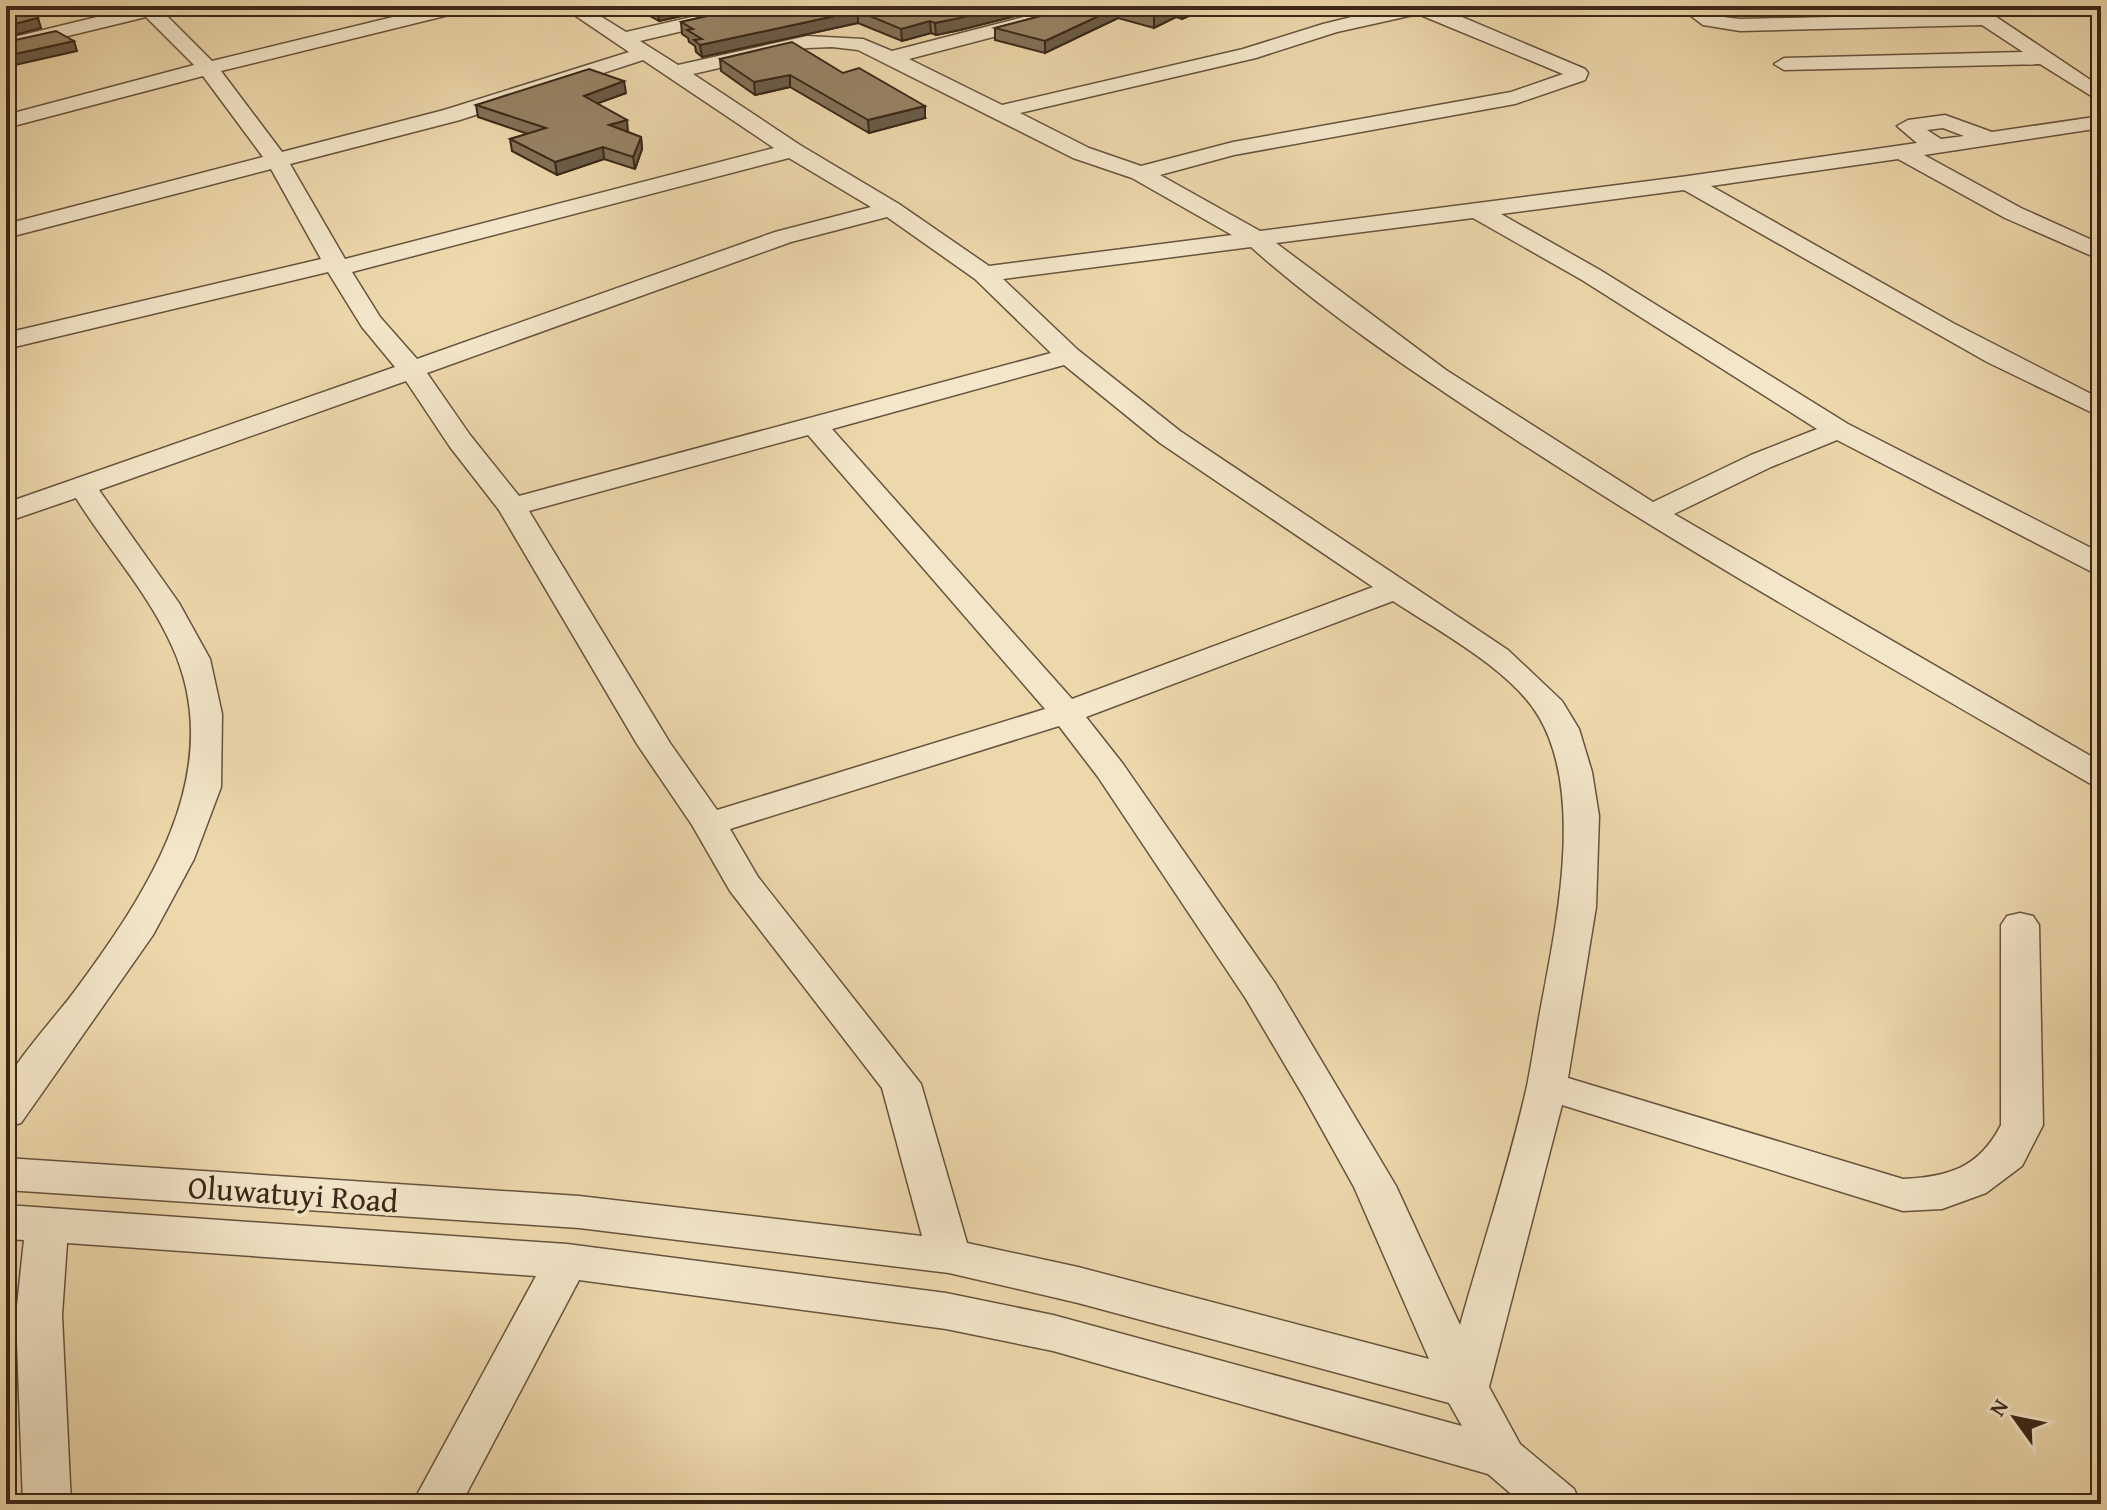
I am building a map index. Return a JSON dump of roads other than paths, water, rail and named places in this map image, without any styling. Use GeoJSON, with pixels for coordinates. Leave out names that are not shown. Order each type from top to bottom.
{"type":"FeatureCollection","features":[{"type":"Feature","properties":{"kind":"street"},"geometry":{"type":"LineString","coordinates":[[6,122],[208,68],[462,6]]}},
{"type":"Feature","properties":{"kind":"street"},"geometry":{"type":"LineString","coordinates":[[571,6],[792,150],[891,209],[984,274],[1069,356],[1170,437],[1432,610],[1497,657],[1529,683],[1562,726],[1576,777],[1583,861],[1572,950],[1554,1034],[1547,1086],[1465,1388]]}},
{"type":"Feature","properties":{"kind":"street"},"geometry":{"type":"LineString","coordinates":[[622,39],[765,6]]}},
{"type":"Feature","properties":{"kind":"street"},"geometry":{"type":"LineString","coordinates":[[891,57],[1089,6]]}},
{"type":"Feature","properties":{"kind":"street"},"geometry":{"type":"LineString","coordinates":[[1688,6],[1710,21],[1753,26],[1975,12],[2101,96]]}},
{"type":"Feature","properties":{"kind":"street"},"geometry":{"type":"LineString","coordinates":[[6,45],[158,8],[208,68],[278,162],[353,298],[373,328],[412,370],[460,441],[512,507],[654,744],[709,824],[743,883],[901,1084],[949,1256]]}},
{"type":"Feature","properties":{"kind":"street"},"geometry":{"type":"LineString","coordinates":[[1002,111],[1249,54],[1330,28],[1413,8],[1433,11],[1578,73],[1578,76],[1555,86],[1515,98],[1233,149],[1140,173]]}},
{"type":"Feature","properties":{"kind":"street"},"geometry":{"type":"LineString","coordinates":[[674,72],[807,42],[847,42],[891,57],[1081,153],[1140,173],[1257,239],[1286,265],[1437,376],[1652,514],[2101,776]]}},
{"type":"Feature","properties":{"kind":"street"},"geometry":{"type":"LineString","coordinates":[[6,231],[452,115],[645,53]]}},
{"type":"Feature","properties":{"kind":"street"},"geometry":{"type":"LineString","coordinates":[[1784,64],[2042,58]]}},
{"type":"Feature","properties":{"kind":"street"},"geometry":{"type":"LineString","coordinates":[[1936,146],[1908,126],[1945,121],[1989,138]]}},
{"type":"Feature","properties":{"kind":"street"},"geometry":{"type":"LineString","coordinates":[[984,274],[1688,183],[2101,122]]}},
{"type":"Feature","properties":{"kind":"street"},"geometry":{"type":"LineString","coordinates":[[6,341],[336,265],[792,150]]}},
{"type":"Feature","properties":{"kind":"street"},"geometry":{"type":"LineString","coordinates":[[1901,151],[2013,213],[2101,253]]}},
{"type":"Feature","properties":{"kind":"street"},"geometry":{"type":"LineString","coordinates":[[1688,183],[1802,244],[2031,375],[2101,409]]}},
{"type":"Feature","properties":{"kind":"street"},"geometry":{"type":"LineString","coordinates":[[6,513],[538,328],[783,237],[891,209]]}},
{"type":"Feature","properties":{"kind":"street"},"geometry":{"type":"LineString","coordinates":[[1478,211],[1604,283],[1838,430],[2101,565]]}},
{"type":"Feature","properties":{"kind":"street"},"geometry":{"type":"LineString","coordinates":[[512,507],[1069,356]]}},
{"type":"Feature","properties":{"kind":"street"},"geometry":{"type":"LineString","coordinates":[[814,425],[1066,713],[1111,771],[1261,992],[1375,1186],[1465,1388],[1503,1458],[1557,1504]]}},
{"type":"Feature","properties":{"kind":"street"},"geometry":{"type":"LineString","coordinates":[[1652,514],[1761,461],[1838,430]]}},
{"type":"Feature","properties":{"kind":"street"},"geometry":{"type":"LineString","coordinates":[[6,1112],[121,952],[158,894],[183,849],[204,788],[206,726],[200,683],[189,646],[83,487]]}},
{"type":"Feature","properties":{"kind":"street"},"geometry":{"type":"LineString","coordinates":[[709,824],[1066,713],[1396,589]]}},
{"type":"Feature","properties":{"kind":"street"},"geometry":{"type":"LineString","coordinates":[[1547,1086],[1903,1195],[1942,1193],[1971,1182],[2007,1155],[2022,1125],[2020,925]]}},
{"type":"Feature","properties":{"kind":"street","name":"Oluwatuyi Road"},"geometry":{"type":"LineString","coordinates":[[6,1174],[579,1212],[949,1256],[1093,1289],[1465,1388]]}},
{"type":"Feature","properties":{"kind":"street"},"geometry":{"type":"LineString","coordinates":[[26,1224],[39,1315],[47,1504]]}},
{"type":"Feature","properties":{"kind":"street","name":"Oluwatuyi Road"},"geometry":{"type":"LineString","coordinates":[[26,1224],[567,1261],[962,1314],[1053,1333],[1503,1458]]}},
{"type":"Feature","properties":{"kind":"street"},"geometry":{"type":"LineString","coordinates":[[436,1504],[567,1261]]}}]}
